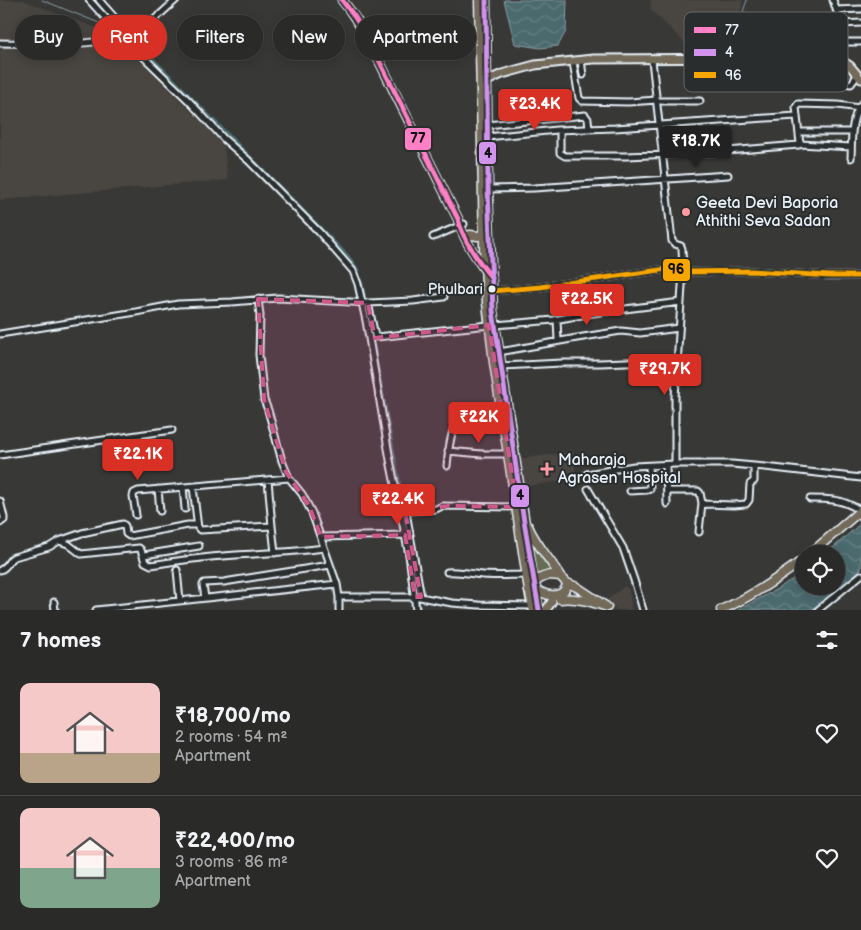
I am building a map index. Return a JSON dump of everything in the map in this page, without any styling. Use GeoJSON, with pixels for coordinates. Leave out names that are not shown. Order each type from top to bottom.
{"type":"FeatureCollection","features":[{"type":"Feature","properties":{"kind":"highway"},"geometry":{"type":"LineString","coordinates":[[342,0],[372,46],[479,261],[488,269]]}},
{"type":"Feature","properties":{"kind":"highway"},"geometry":{"type":"LineString","coordinates":[[480,0],[484,72]]}},
{"type":"Feature","properties":{"kind":"highway"},"geometry":{"type":"LineString","coordinates":[[484,260],[486,0]]}},
{"type":"Feature","properties":{"kind":"highway"},"geometry":{"type":"LineString","coordinates":[[484,81],[487,125],[488,269],[492,325],[508,454],[527,575],[532,591],[546,601],[575,599],[609,608]]}},
{"type":"Feature","properties":{"kind":"highway"},"geometry":{"type":"LineString","coordinates":[[461,223],[470,235],[492,278],[492,325],[499,352],[532,591]]}},
{"type":"Feature","properties":{"kind":"highway"},"geometry":{"type":"LineString","coordinates":[[470,235],[478,236],[484,234]]}},
{"type":"Feature","properties":{"kind":"highway"},"geometry":{"type":"LineString","coordinates":[[820,545],[859,510]]}},
{"type":"Feature","properties":{"kind":"highway"},"geometry":{"type":"LineString","coordinates":[[523,515],[534,540],[553,563],[560,576],[609,608]]}},
{"type":"Feature","properties":{"kind":"highway"},"geometry":{"type":"LineString","coordinates":[[721,610],[757,591],[795,565]]}},
{"type":"Feature","properties":{"kind":"highway"},"geometry":{"type":"LineString","coordinates":[[532,591],[541,578],[550,575],[560,576]]}},
{"type":"Feature","properties":{"kind":"highway"},"geometry":{"type":"LineString","coordinates":[[556,600],[565,592],[567,582]]}},
{"type":"Feature","properties":{"kind":"main road"},"geometry":{"type":"LineString","coordinates":[[484,81],[535,65],[581,60],[684,59]]}},
{"type":"Feature","properties":{"kind":"main road"},"geometry":{"type":"LineString","coordinates":[[848,65],[859,78]]}},
{"type":"Feature","properties":{"kind":"main road"},"geometry":{"type":"LineString","coordinates":[[484,72],[502,74]]}},
{"type":"Feature","properties":{"kind":"main road"},"geometry":{"type":"LineString","coordinates":[[532,591],[534,609]]}},
{"type":"Feature","properties":{"kind":"main road"},"geometry":{"type":"LineString","coordinates":[[546,610],[556,600]]}},
{"type":"Feature","properties":{"kind":"street"},"geometry":{"type":"LineString","coordinates":[[89,0],[103,15]]}},
{"type":"Feature","properties":{"kind":"street"},"geometry":{"type":"LineString","coordinates":[[99,0],[112,15]]}},
{"type":"Feature","properties":{"kind":"street"},"geometry":{"type":"LineString","coordinates":[[159,15],[176,0]]}},
{"type":"Feature","properties":{"kind":"street"},"geometry":{"type":"LineString","coordinates":[[833,0],[836,10],[861,9]]}},
{"type":"Feature","properties":{"kind":"street"},"geometry":{"type":"LineString","coordinates":[[848,24],[861,23]]}},
{"type":"Feature","properties":{"kind":"street"},"geometry":{"type":"LineString","coordinates":[[0,42],[92,42]]}},
{"type":"Feature","properties":{"kind":"street"},"geometry":{"type":"LineString","coordinates":[[848,42],[861,42]]}},
{"type":"Feature","properties":{"kind":"street"},"geometry":{"type":"LineString","coordinates":[[147,60],[189,101],[224,139],[248,160],[336,250],[353,270],[376,337],[557,319],[681,302]]}},
{"type":"Feature","properties":{"kind":"street"},"geometry":{"type":"LineString","coordinates":[[581,60],[583,74]]}},
{"type":"Feature","properties":{"kind":"street"},"geometry":{"type":"LineString","coordinates":[[652,60],[664,154],[672,241],[682,247],[683,270],[675,397],[675,464]]}},
{"type":"Feature","properties":{"kind":"street"},"geometry":{"type":"LineString","coordinates":[[573,62],[579,98],[582,101],[700,101]]}},
{"type":"Feature","properties":{"kind":"street"},"geometry":{"type":"LineString","coordinates":[[848,84],[851,84],[859,78]]}},
{"type":"Feature","properties":{"kind":"street"},"geometry":{"type":"LineString","coordinates":[[800,144],[796,116],[796,106],[798,104],[860,106],[853,124],[851,158]]}},
{"type":"Feature","properties":{"kind":"street"},"geometry":{"type":"LineString","coordinates":[[487,125],[585,115],[588,119],[589,128]]}},
{"type":"Feature","properties":{"kind":"street"},"geometry":{"type":"LineString","coordinates":[[487,137],[589,128],[796,116]]}},
{"type":"Feature","properties":{"kind":"street"},"geometry":{"type":"LineString","coordinates":[[560,130],[560,153],[565,156],[626,156],[715,152],[798,146],[800,144],[852,146]]}},
{"type":"Feature","properties":{"kind":"street"},"geometry":{"type":"LineString","coordinates":[[799,132],[852,132]]}},
{"type":"Feature","properties":{"kind":"street"},"geometry":{"type":"LineString","coordinates":[[488,189],[534,188],[728,175]]}},
{"type":"Feature","properties":{"kind":"street"},"geometry":{"type":"LineString","coordinates":[[433,237],[461,223]]}},
{"type":"Feature","properties":{"kind":"street"},"geometry":{"type":"LineString","coordinates":[[492,290],[540,287],[667,269],[691,272],[752,271],[861,276]]}},
{"type":"Feature","properties":{"kind":"street"},"geometry":{"type":"LineString","coordinates":[[0,334],[178,304],[278,298],[365,303],[413,301],[444,297]]}},
{"type":"Feature","properties":{"kind":"street"},"geometry":{"type":"LineString","coordinates":[[258,299],[260,315],[259,355],[264,400],[289,478],[309,506],[321,537],[337,584],[339,610]]}},
{"type":"Feature","properties":{"kind":"street"},"geometry":{"type":"LineString","coordinates":[[365,303],[405,535],[418,597]]}},
{"type":"Feature","properties":{"kind":"street"},"geometry":{"type":"LineString","coordinates":[[557,319],[558,341]]}},
{"type":"Feature","properties":{"kind":"street"},"geometry":{"type":"LineString","coordinates":[[499,352],[621,331],[640,333],[679,328]]}},
{"type":"Feature","properties":{"kind":"street"},"geometry":{"type":"LineString","coordinates":[[501,366],[677,360]]}},
{"type":"Feature","properties":{"kind":"street"},"geometry":{"type":"LineString","coordinates":[[447,466],[448,451],[457,422],[461,419],[503,415]]}},
{"type":"Feature","properties":{"kind":"street"},"geometry":{"type":"LineString","coordinates":[[0,455],[172,430]]}},
{"type":"Feature","properties":{"kind":"street"},"geometry":{"type":"LineString","coordinates":[[448,451],[508,454]]}},
{"type":"Feature","properties":{"kind":"street"},"geometry":{"type":"LineString","coordinates":[[587,474],[626,467],[675,464],[732,464],[861,478]]}},
{"type":"Feature","properties":{"kind":"street"},"geometry":{"type":"LineString","coordinates":[[666,465],[667,504]]}},
{"type":"Feature","properties":{"kind":"street"},"geometry":{"type":"LineString","coordinates":[[630,491],[650,489],[649,466]]}},
{"type":"Feature","properties":{"kind":"street"},"geometry":{"type":"LineString","coordinates":[[702,503],[747,504],[750,500],[750,484],[754,480],[754,466]]}},
{"type":"Feature","properties":{"kind":"street"},"geometry":{"type":"LineString","coordinates":[[136,515],[134,493],[138,491],[289,478]]}},
{"type":"Feature","properties":{"kind":"street"},"geometry":{"type":"LineString","coordinates":[[268,480],[275,553]]}},
{"type":"Feature","properties":{"kind":"street"},"geometry":{"type":"LineString","coordinates":[[183,487],[185,508]]}},
{"type":"Feature","properties":{"kind":"street"},"geometry":{"type":"LineString","coordinates":[[193,487],[197,525],[200,530],[272,526]]}},
{"type":"Feature","properties":{"kind":"street"},"geometry":{"type":"LineString","coordinates":[[158,489],[160,511]]}},
{"type":"Feature","properties":{"kind":"street"},"geometry":{"type":"LineString","coordinates":[[588,489],[623,548],[643,610]]}},
{"type":"Feature","properties":{"kind":"street"},"geometry":{"type":"LineString","coordinates":[[667,491],[698,491],[700,493],[702,503],[699,532]]}},
{"type":"Feature","properties":{"kind":"street"},"geometry":{"type":"LineString","coordinates":[[810,499],[848,503],[859,510]]}},
{"type":"Feature","properties":{"kind":"street"},"geometry":{"type":"LineString","coordinates":[[0,501],[4,520],[0,523]]}},
{"type":"Feature","properties":{"kind":"street"},"geometry":{"type":"LineString","coordinates":[[416,610],[418,597],[406,512],[409,510],[436,509],[442,506],[517,507]]}},
{"type":"Feature","properties":{"kind":"street"},"geometry":{"type":"LineString","coordinates":[[0,570],[6,567],[11,558],[49,548],[59,541],[82,533],[123,524],[126,534],[129,536],[197,525]]}},
{"type":"Feature","properties":{"kind":"street"},"geometry":{"type":"LineString","coordinates":[[321,537],[405,535]]}},
{"type":"Feature","properties":{"kind":"street"},"geometry":{"type":"LineString","coordinates":[[59,541],[68,544],[81,554],[136,548],[141,550],[145,562],[152,565],[194,558],[300,552],[324,548]]}},
{"type":"Feature","properties":{"kind":"street"},"geometry":{"type":"LineString","coordinates":[[144,555],[199,546]]}},
{"type":"Feature","properties":{"kind":"street"},"geometry":{"type":"LineString","coordinates":[[205,598],[204,583],[224,582],[330,565]]}},
{"type":"Feature","properties":{"kind":"street"},"geometry":{"type":"LineString","coordinates":[[177,570],[180,601]]}},
{"type":"Feature","properties":{"kind":"street"},"geometry":{"type":"LineString","coordinates":[[447,572],[456,571],[486,576],[527,575]]}},
{"type":"Feature","properties":{"kind":"street"},"geometry":{"type":"LineString","coordinates":[[818,610],[861,575]]}},
{"type":"Feature","properties":{"kind":"street"},"geometry":{"type":"LineString","coordinates":[[96,610],[337,584]]}},
{"type":"Feature","properties":{"kind":"street"},"geometry":{"type":"LineString","coordinates":[[339,597],[418,597],[452,603],[534,609]]}},
{"type":"Feature","properties":{"kind":"street"},"geometry":{"type":"LineString","coordinates":[[54,602],[56,610]]}},
{"type":"Feature","properties":{"kind":"highlighted area"},"geometry":{"type":"Polygon","coordinates":[[[258,299],[368,303],[375,338],[489,325],[517,507],[449,506],[405,511],[421,597],[415,597],[405,535],[321,537],[309,506],[286,472],[264,400],[258,299]]]}},
{"type":"Feature","properties":{"kind":"shaded area"},"geometry":{"type":"Polygon","coordinates":[[[0,0],[23,0],[62,15],[15,15],[15,60],[82,60],[82,23],[92,26],[92,60],[140,60],[224,145],[228,180],[0,200],[0,0]]]}},
{"type":"Feature","properties":{"kind":"shaded area"},"geometry":{"type":"Polygon","coordinates":[[[650,0],[742,0],[742,7],[739,12],[684,12],[684,42],[651,10],[650,0]]]}},
{"type":"Feature","properties":{"kind":"shaded area","name":"Maharaja Agrasen Hospital"},"geometry":{"type":"Polygon","coordinates":[[[573,452],[576,479],[521,487],[517,459],[573,452]]]}},
{"type":"Feature","properties":{"kind":"shaded area"},"geometry":{"type":"Polygon","coordinates":[[[625,586],[629,590],[632,610],[616,610],[604,602],[625,586]]]}},
{"type":"Feature","properties":{"kind":"green space"},"geometry":{"type":"Polygon","coordinates":[[[531,541],[553,570],[536,573],[531,541]]]}},
{"type":"Feature","properties":{"kind":"water"},"geometry":{"type":"Polygon","coordinates":[[[504,0],[567,0],[566,31],[558,46],[540,48],[515,44],[504,0]]]}},
{"type":"Feature","properties":{"kind":"water"},"geometry":{"type":"Polygon","coordinates":[[[861,523],[861,569],[845,583],[845,545],[836,545],[861,523]]]}},
{"type":"Feature","properties":{"kind":"water"},"geometry":{"type":"Polygon","coordinates":[[[795,578],[795,595],[831,595],[811,610],[738,610],[795,578]]]}},
{"type":"Feature","properties":{"kind":"waterway"},"geometry":{"type":"LineString","coordinates":[[42,0],[92,20]]}},
{"type":"Feature","properties":{"kind":"waterway"},"geometry":{"type":"LineString","coordinates":[[94,0],[348,257],[357,270],[363,292],[405,517]]}},
{"type":"Feature","properties":{"kind":"waterway"},"geometry":{"type":"LineString","coordinates":[[743,12],[747,0]]}},
{"type":"Feature","properties":{"kind":"waterway"},"geometry":{"type":"LineString","coordinates":[[415,579],[419,610]]}},
{"type":"Feature","properties":{"kind":"transit line","name":"77"},"geometry":{"type":"LineString","coordinates":[[342,0],[368,38],[458,219],[467,242],[492,278]]}},
{"type":"Feature","properties":{"kind":"transit line","name":"4"},"geometry":{"type":"LineString","coordinates":[[486,0],[488,189],[493,311],[539,610]]}},
{"type":"Feature","properties":{"kind":"transit line","name":"96"},"geometry":{"type":"LineString","coordinates":[[492,291],[540,287],[667,269],[683,270],[686,272],[752,271],[861,276]]}},
{"type":"Feature","properties":{"kind":"place","name":"Geeta Devi Baporia Athithi Seva Sadan"},"geometry":{"type":"Point","coordinates":[686,212]}},
{"type":"Feature","properties":{"kind":"place","name":"Phulbari"},"geometry":{"type":"Point","coordinates":[492,289]}},
{"type":"Feature","properties":{"kind":"place","name":"Maharaja Agrasen Hospital"},"geometry":{"type":"Point","coordinates":[547,469]}}]}
